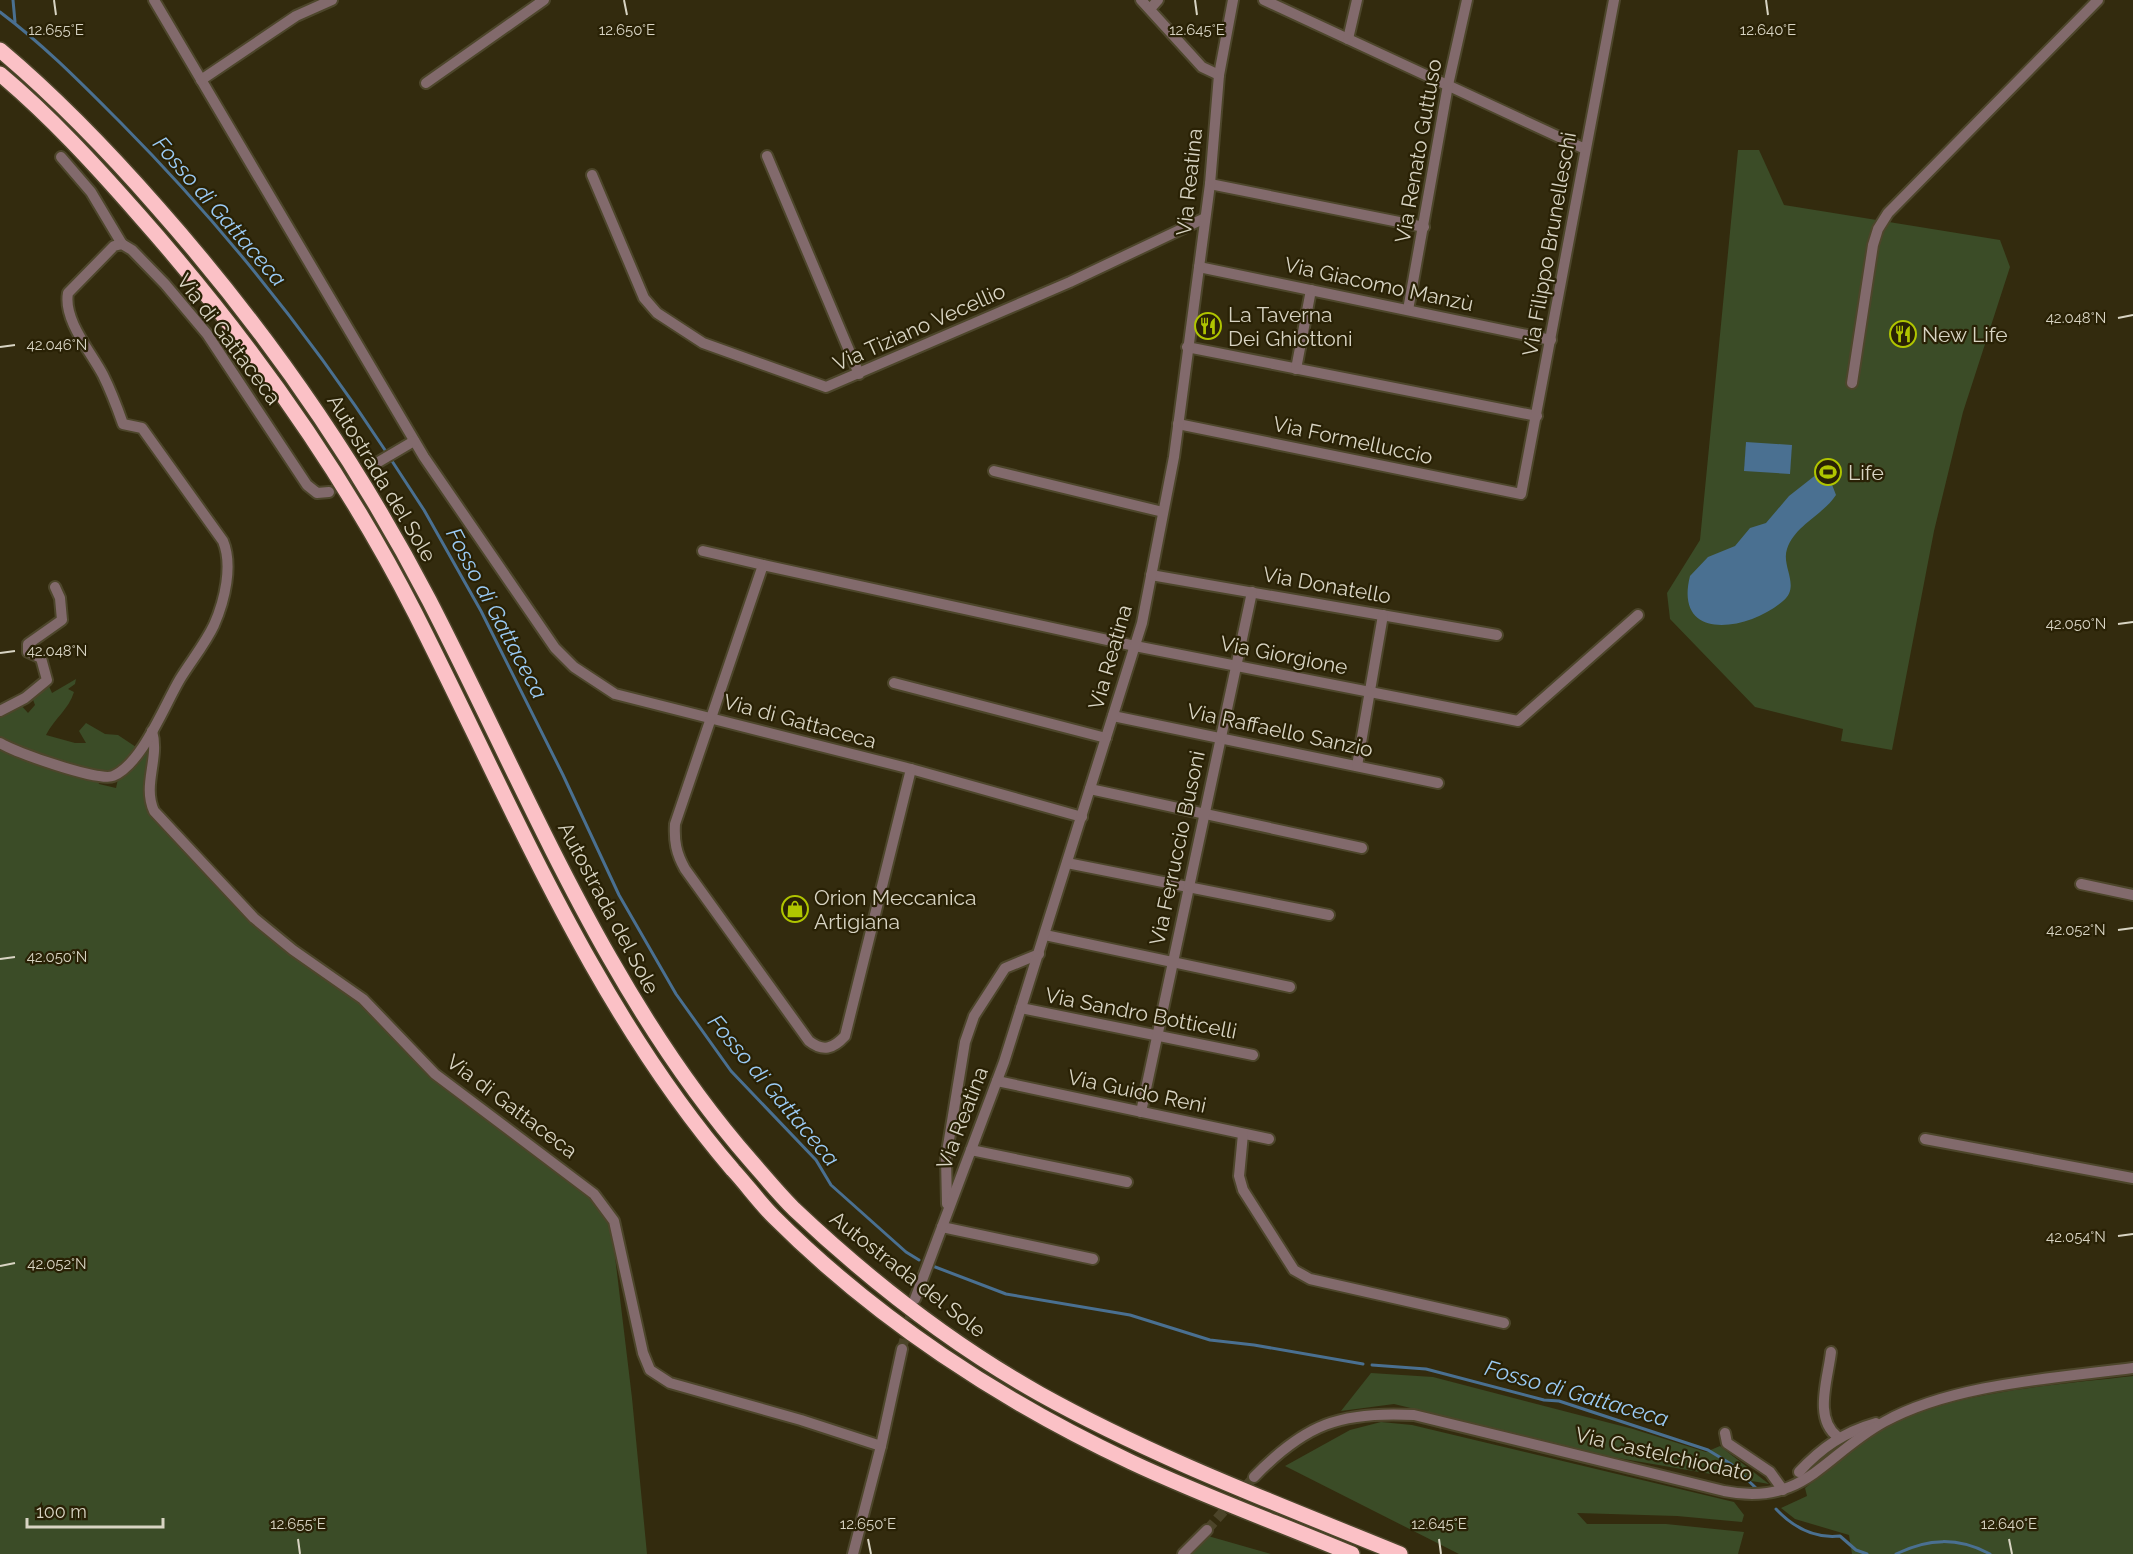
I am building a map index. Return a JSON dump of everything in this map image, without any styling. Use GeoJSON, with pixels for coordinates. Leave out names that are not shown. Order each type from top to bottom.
{"type":"FeatureCollection","features":[{"type":"Feature","properties":{"kind":"highway","name":"Autostrada del Sole"},"geometry":{"type":"LineString","coordinates":[[0,50],[27,72],[114,158],[216,274],[301,385],[376,502],[579,900],[646,1022],[718,1124],[791,1206],[873,1279],[953,1340],[1040,1394],[1218,1480],[1400,1554]]}},
{"type":"Feature","properties":{"kind":"highway","name":"Autostrada del Sole"},"geometry":{"type":"LineString","coordinates":[[0,74],[99,170],[200,283],[284,394],[358,512],[413,608],[560,908],[631,1034],[702,1134],[772,1216],[867,1298],[940,1354],[1029,1409],[1132,1462],[1352,1554]]}},
{"type":"Feature","properties":{"kind":"street","name":"Via di Gattaceca"},"geometry":{"type":"LineString","coordinates":[[154,0],[414,441],[555,648],[574,667],[615,694],[911,770],[1082,817]]}},
{"type":"Feature","properties":{"kind":"street"},"geometry":{"type":"LineString","coordinates":[[201,80],[296,16],[332,0]]}},
{"type":"Feature","properties":{"kind":"street"},"geometry":{"type":"LineString","coordinates":[[426,82],[544,0]]}},
{"type":"Feature","properties":{"kind":"street"},"geometry":{"type":"LineString","coordinates":[[1141,0],[1202,68],[1219,75]]}},
{"type":"Feature","properties":{"kind":"street"},"geometry":{"type":"LineString","coordinates":[[1150,9],[1158,0]]}},
{"type":"Feature","properties":{"kind":"street","name":"Via Reatina"},"geometry":{"type":"LineString","coordinates":[[915,1299],[997,1081],[1135,646],[1151,574],[1178,424],[1210,184],[1219,75],[1233,0]]}},
{"type":"Feature","properties":{"kind":"street"},"geometry":{"type":"LineString","coordinates":[[1264,0],[1585,149]]}},
{"type":"Feature","properties":{"kind":"street"},"geometry":{"type":"LineString","coordinates":[[1348,39],[1357,0]]}},
{"type":"Feature","properties":{"kind":"street","name":"Via Renato Guttuso"},"geometry":{"type":"LineString","coordinates":[[1408,310],[1448,85],[1467,0]]}},
{"type":"Feature","properties":{"kind":"street","name":"Via Filippo Brunelleschi"},"geometry":{"type":"LineString","coordinates":[[1521,494],[1614,0]]}},
{"type":"Feature","properties":{"kind":"street"},"geometry":{"type":"LineString","coordinates":[[1852,383],[1873,245],[1878,229],[1888,213],[2098,0]]}},
{"type":"Feature","properties":{"kind":"street"},"geometry":{"type":"LineString","coordinates":[[767,156],[859,374]]}},
{"type":"Feature","properties":{"kind":"street","name":"Via di Gattaceca"},"geometry":{"type":"LineString","coordinates":[[61,157],[91,192],[122,244],[132,250],[165,284],[207,334],[307,485],[317,492],[328,492]]}},
{"type":"Feature","properties":{"kind":"street","name":"Via Tiziano Vecellio"},"geometry":{"type":"LineString","coordinates":[[591,175],[644,298],[657,313],[709,345],[816,385],[834,386],[1070,282],[1205,218]]}},
{"type":"Feature","properties":{"kind":"street"},"geometry":{"type":"LineString","coordinates":[[1210,184],[1424,227]]}},
{"type":"Feature","properties":{"kind":"street"},"geometry":{"type":"LineString","coordinates":[[0,743],[85,775],[101,778],[112,777],[126,768],[152,731],[178,681],[214,624],[229,568],[229,556],[223,541],[142,428],[123,424],[103,376],[74,324],[67,300],[72,286],[114,246],[122,244]]}},
{"type":"Feature","properties":{"kind":"street","name":"Via Giacomo Manzù"},"geometry":{"type":"LineString","coordinates":[[1199,267],[1551,339]]}},
{"type":"Feature","properties":{"kind":"street"},"geometry":{"type":"LineString","coordinates":[[1296,369],[1311,290]]}},
{"type":"Feature","properties":{"kind":"street"},"geometry":{"type":"LineString","coordinates":[[1187,347],[1537,416]]}},
{"type":"Feature","properties":{"kind":"street","name":"Via Formelluccio"},"geometry":{"type":"LineString","coordinates":[[1178,424],[1521,494]]}},
{"type":"Feature","properties":{"kind":"street"},"geometry":{"type":"LineString","coordinates":[[375,464],[414,441]]}},
{"type":"Feature","properties":{"kind":"street"},"geometry":{"type":"LineString","coordinates":[[994,471],[1163,512]]}},
{"type":"Feature","properties":{"kind":"street","name":"Via Giorgione"},"geometry":{"type":"LineString","coordinates":[[703,551],[1135,646],[1518,721],[1638,615]]}},
{"type":"Feature","properties":{"kind":"street"},"geometry":{"type":"LineString","coordinates":[[763,565],[675,824],[674,839],[678,857],[809,1041],[818,1048],[837,1044],[845,1036],[911,770]]}},
{"type":"Feature","properties":{"kind":"street","name":"Via Donatello"},"geometry":{"type":"LineString","coordinates":[[1151,574],[1497,635]]}},
{"type":"Feature","properties":{"kind":"street"},"geometry":{"type":"LineString","coordinates":[[0,711],[25,698],[47,680],[41,658],[28,652],[28,644],[62,620],[60,598],[55,587]]}},
{"type":"Feature","properties":{"kind":"street","name":"Via Ferruccio Busoni"},"geometry":{"type":"LineString","coordinates":[[1141,1112],[1252,592]]}},
{"type":"Feature","properties":{"kind":"street"},"geometry":{"type":"LineString","coordinates":[[1357,766],[1383,615]]}},
{"type":"Feature","properties":{"kind":"street"},"geometry":{"type":"LineString","coordinates":[[894,683],[1106,738]]}},
{"type":"Feature","properties":{"kind":"street","name":"Via Raffaello Sanzio"},"geometry":{"type":"LineString","coordinates":[[1113,716],[1438,783]]}},
{"type":"Feature","properties":{"kind":"street","name":"Via di Gattaceca"},"geometry":{"type":"LineString","coordinates":[[152,731],[156,747],[149,800],[154,811],[219,882],[254,918],[284,943],[363,999],[435,1074],[576,1179],[604,1207],[614,1221],[621,1245],[643,1353],[650,1370],[670,1383],[801,1420],[881,1446]]}},
{"type":"Feature","properties":{"kind":"street"},"geometry":{"type":"LineString","coordinates":[[1090,789],[1362,848]]}},
{"type":"Feature","properties":{"kind":"street"},"geometry":{"type":"LineString","coordinates":[[1067,863],[1329,915]]}},
{"type":"Feature","properties":{"kind":"street"},"geometry":{"type":"LineString","coordinates":[[2080,884],[2133,895]]}},
{"type":"Feature","properties":{"kind":"street"},"geometry":{"type":"LineString","coordinates":[[1045,935],[1290,987]]}},
{"type":"Feature","properties":{"kind":"street"},"geometry":{"type":"LineString","coordinates":[[947,1212],[946,1158],[965,1042],[974,1016],[1005,968],[1039,954]]}},
{"type":"Feature","properties":{"kind":"street","name":"Via Sandro Botticelli"},"geometry":{"type":"LineString","coordinates":[[1021,1008],[1252,1055]]}},
{"type":"Feature","properties":{"kind":"street","name":"Via Guido Reni"},"geometry":{"type":"LineString","coordinates":[[997,1081],[1269,1139]]}},
{"type":"Feature","properties":{"kind":"street"},"geometry":{"type":"LineString","coordinates":[[1243,1134],[1239,1176],[1243,1190],[1294,1270],[1310,1279],[1504,1323]]}},
{"type":"Feature","properties":{"kind":"street"},"geometry":{"type":"LineString","coordinates":[[1925,1139],[2133,1178]]}},
{"type":"Feature","properties":{"kind":"street"},"geometry":{"type":"LineString","coordinates":[[971,1150],[1127,1182]]}},
{"type":"Feature","properties":{"kind":"street"},"geometry":{"type":"LineString","coordinates":[[942,1227],[1093,1259]]}},
{"type":"Feature","properties":{"kind":"street"},"geometry":{"type":"LineString","coordinates":[[853,1554],[881,1446],[902,1349]]}},
{"type":"Feature","properties":{"kind":"street"},"geometry":{"type":"LineString","coordinates":[[1831,1352],[1823,1417],[1827,1428],[1838,1437]]}},
{"type":"Feature","properties":{"kind":"street","name":"Via Castelchiodato"},"geometry":{"type":"LineString","coordinates":[[1254,1477],[1279,1453],[1317,1428],[1362,1414],[1389,1413],[1414,1415],[1724,1491],[1750,1495],[1783,1490],[1809,1478],[1859,1438],[1890,1419],[1926,1404],[1975,1392],[2133,1368]]}},
{"type":"Feature","properties":{"kind":"street"},"geometry":{"type":"LineString","coordinates":[[1799,1472],[1838,1437],[1890,1419]]}},
{"type":"Feature","properties":{"kind":"street"},"geometry":{"type":"LineString","coordinates":[[1725,1432],[1727,1443],[1770,1472],[1783,1490]]}},
{"type":"Feature","properties":{"kind":"street"},"geometry":{"type":"LineString","coordinates":[[1183,1554],[1207,1530]]}},
{"type":"Feature","properties":{"kind":"green space","name":"Life"},"geometry":{"type":"Polygon","coordinates":[[[1738,150],[1759,150],[1784,205],[2000,240],[2010,267],[1963,412],[1934,531],[1892,750],[1841,741],[1843,729],[1755,707],[1670,619],[1667,593],[1700,540],[1738,150]]]}},
{"type":"Feature","properties":{"kind":"green space"},"geometry":{"type":"Polygon","coordinates":[[[76,679],[75,684],[68,689],[74,692],[72,698],[46,735],[75,743],[86,743],[79,731],[86,723],[105,734],[118,735],[136,747],[117,771],[97,778],[99,784],[116,788],[118,779],[151,741],[146,801],[253,920],[376,1015],[395,1040],[593,1197],[611,1223],[632,1398],[647,1554],[0,1554],[0,714],[20,704],[28,713],[35,705],[32,697],[48,684],[52,693],[76,679]]]}},
{"type":"Feature","properties":{"kind":"green space"},"geometry":{"type":"Polygon","coordinates":[[[1371,1373],[1433,1377],[1633,1429],[1706,1452],[1720,1446],[1769,1484],[1612,1457],[1394,1404],[1341,1411],[1371,1373]]]}},
{"type":"Feature","properties":{"kind":"green space"},"geometry":{"type":"Polygon","coordinates":[[[2133,1376],[2133,1554],[1852,1554],[1849,1535],[1795,1519],[1781,1508],[1807,1496],[1805,1488],[1865,1440],[1886,1427],[1913,1415],[1942,1405],[2006,1391],[2133,1376]]]}},
{"type":"Feature","properties":{"kind":"green space"},"geometry":{"type":"Polygon","coordinates":[[[1381,1422],[1412,1425],[1734,1502],[1744,1515],[1742,1522],[1677,1516],[1577,1513],[1587,1524],[1666,1524],[1744,1532],[1738,1554],[1459,1554],[1285,1466],[1350,1430],[1381,1422]]]}},
{"type":"Feature","properties":{"kind":"green space"},"geometry":{"type":"Polygon","coordinates":[[[1208,1536],[1271,1554],[1192,1554],[1208,1536]]]}},
{"type":"Feature","properties":{"kind":"water"},"geometry":{"type":"Polygon","coordinates":[[[1746,442],[1792,445],[1790,474],[1744,471],[1746,442]]]}},
{"type":"Feature","properties":{"kind":"water"},"geometry":{"type":"Polygon","coordinates":[[[1817,474],[1831,482],[1836,495],[1796,533],[1787,549],[1786,563],[1791,583],[1788,595],[1783,601],[1769,611],[1735,624],[1718,625],[1703,621],[1693,613],[1688,598],[1690,576],[1708,557],[1735,546],[1750,528],[1766,523],[1789,496],[1817,474]]]}},
{"type":"Feature","properties":{"kind":"waterway"},"geometry":{"type":"LineString","coordinates":[[13,0],[15,22]]}},
{"type":"Feature","properties":{"kind":"waterway","name":"Fosso di Gattaceca"},"geometry":{"type":"LineString","coordinates":[[0,12],[77,79],[193,200],[295,323],[387,453]]}},
{"type":"Feature","properties":{"kind":"waterway","name":"Fosso di Gattaceca"},"geometry":{"type":"LineString","coordinates":[[390,458],[424,510],[481,611],[563,775],[619,895],[676,994],[731,1071],[816,1160],[831,1185],[906,1252],[919,1260]]}},
{"type":"Feature","properties":{"kind":"waterway","name":"Fosso di Gattaceca"},"geometry":{"type":"LineString","coordinates":[[930,1265],[1006,1294],[1130,1315],[1210,1340],[1254,1345],[1363,1364]]}},
{"type":"Feature","properties":{"kind":"waterway","name":"Fosso di Gattaceca"},"geometry":{"type":"LineString","coordinates":[[1372,1365],[1426,1369],[1544,1400],[1559,1401],[1708,1450],[1731,1464],[1757,1489]]}},
{"type":"Feature","properties":{"kind":"waterway"},"geometry":{"type":"LineString","coordinates":[[1776,1509],[1790,1522],[1805,1531],[1822,1536],[1840,1536],[1856,1550],[1867,1554]]}},
{"type":"Feature","properties":{"kind":"waterway"},"geometry":{"type":"LineString","coordinates":[[1896,1554],[1931,1542],[1955,1542],[1990,1554]]}},
{"type":"Feature","properties":{"kind":"tunnel"},"geometry":{"type":"LineString","coordinates":[[329,492],[375,464]]}},
{"type":"Feature","properties":{"kind":"tunnel"},"geometry":{"type":"LineString","coordinates":[[902,1349],[913,1305]]}},
{"type":"Feature","properties":{"kind":"tunnel"},"geometry":{"type":"LineString","coordinates":[[1207,1530],[1254,1477]]}},
{"type":"Feature","properties":{"kind":"place","name":"La Taverna Dei Ghiottoni"},"geometry":{"type":"Point","coordinates":[1208,326]}},
{"type":"Feature","properties":{"kind":"place","name":"New Life"},"geometry":{"type":"Point","coordinates":[1903,334]}},
{"type":"Feature","properties":{"kind":"place","name":"Life"},"geometry":{"type":"Point","coordinates":[1828,472]}},
{"type":"Feature","properties":{"kind":"place","name":"Orion Meccanica Artigiana"},"geometry":{"type":"Point","coordinates":[795,909]}}]}
